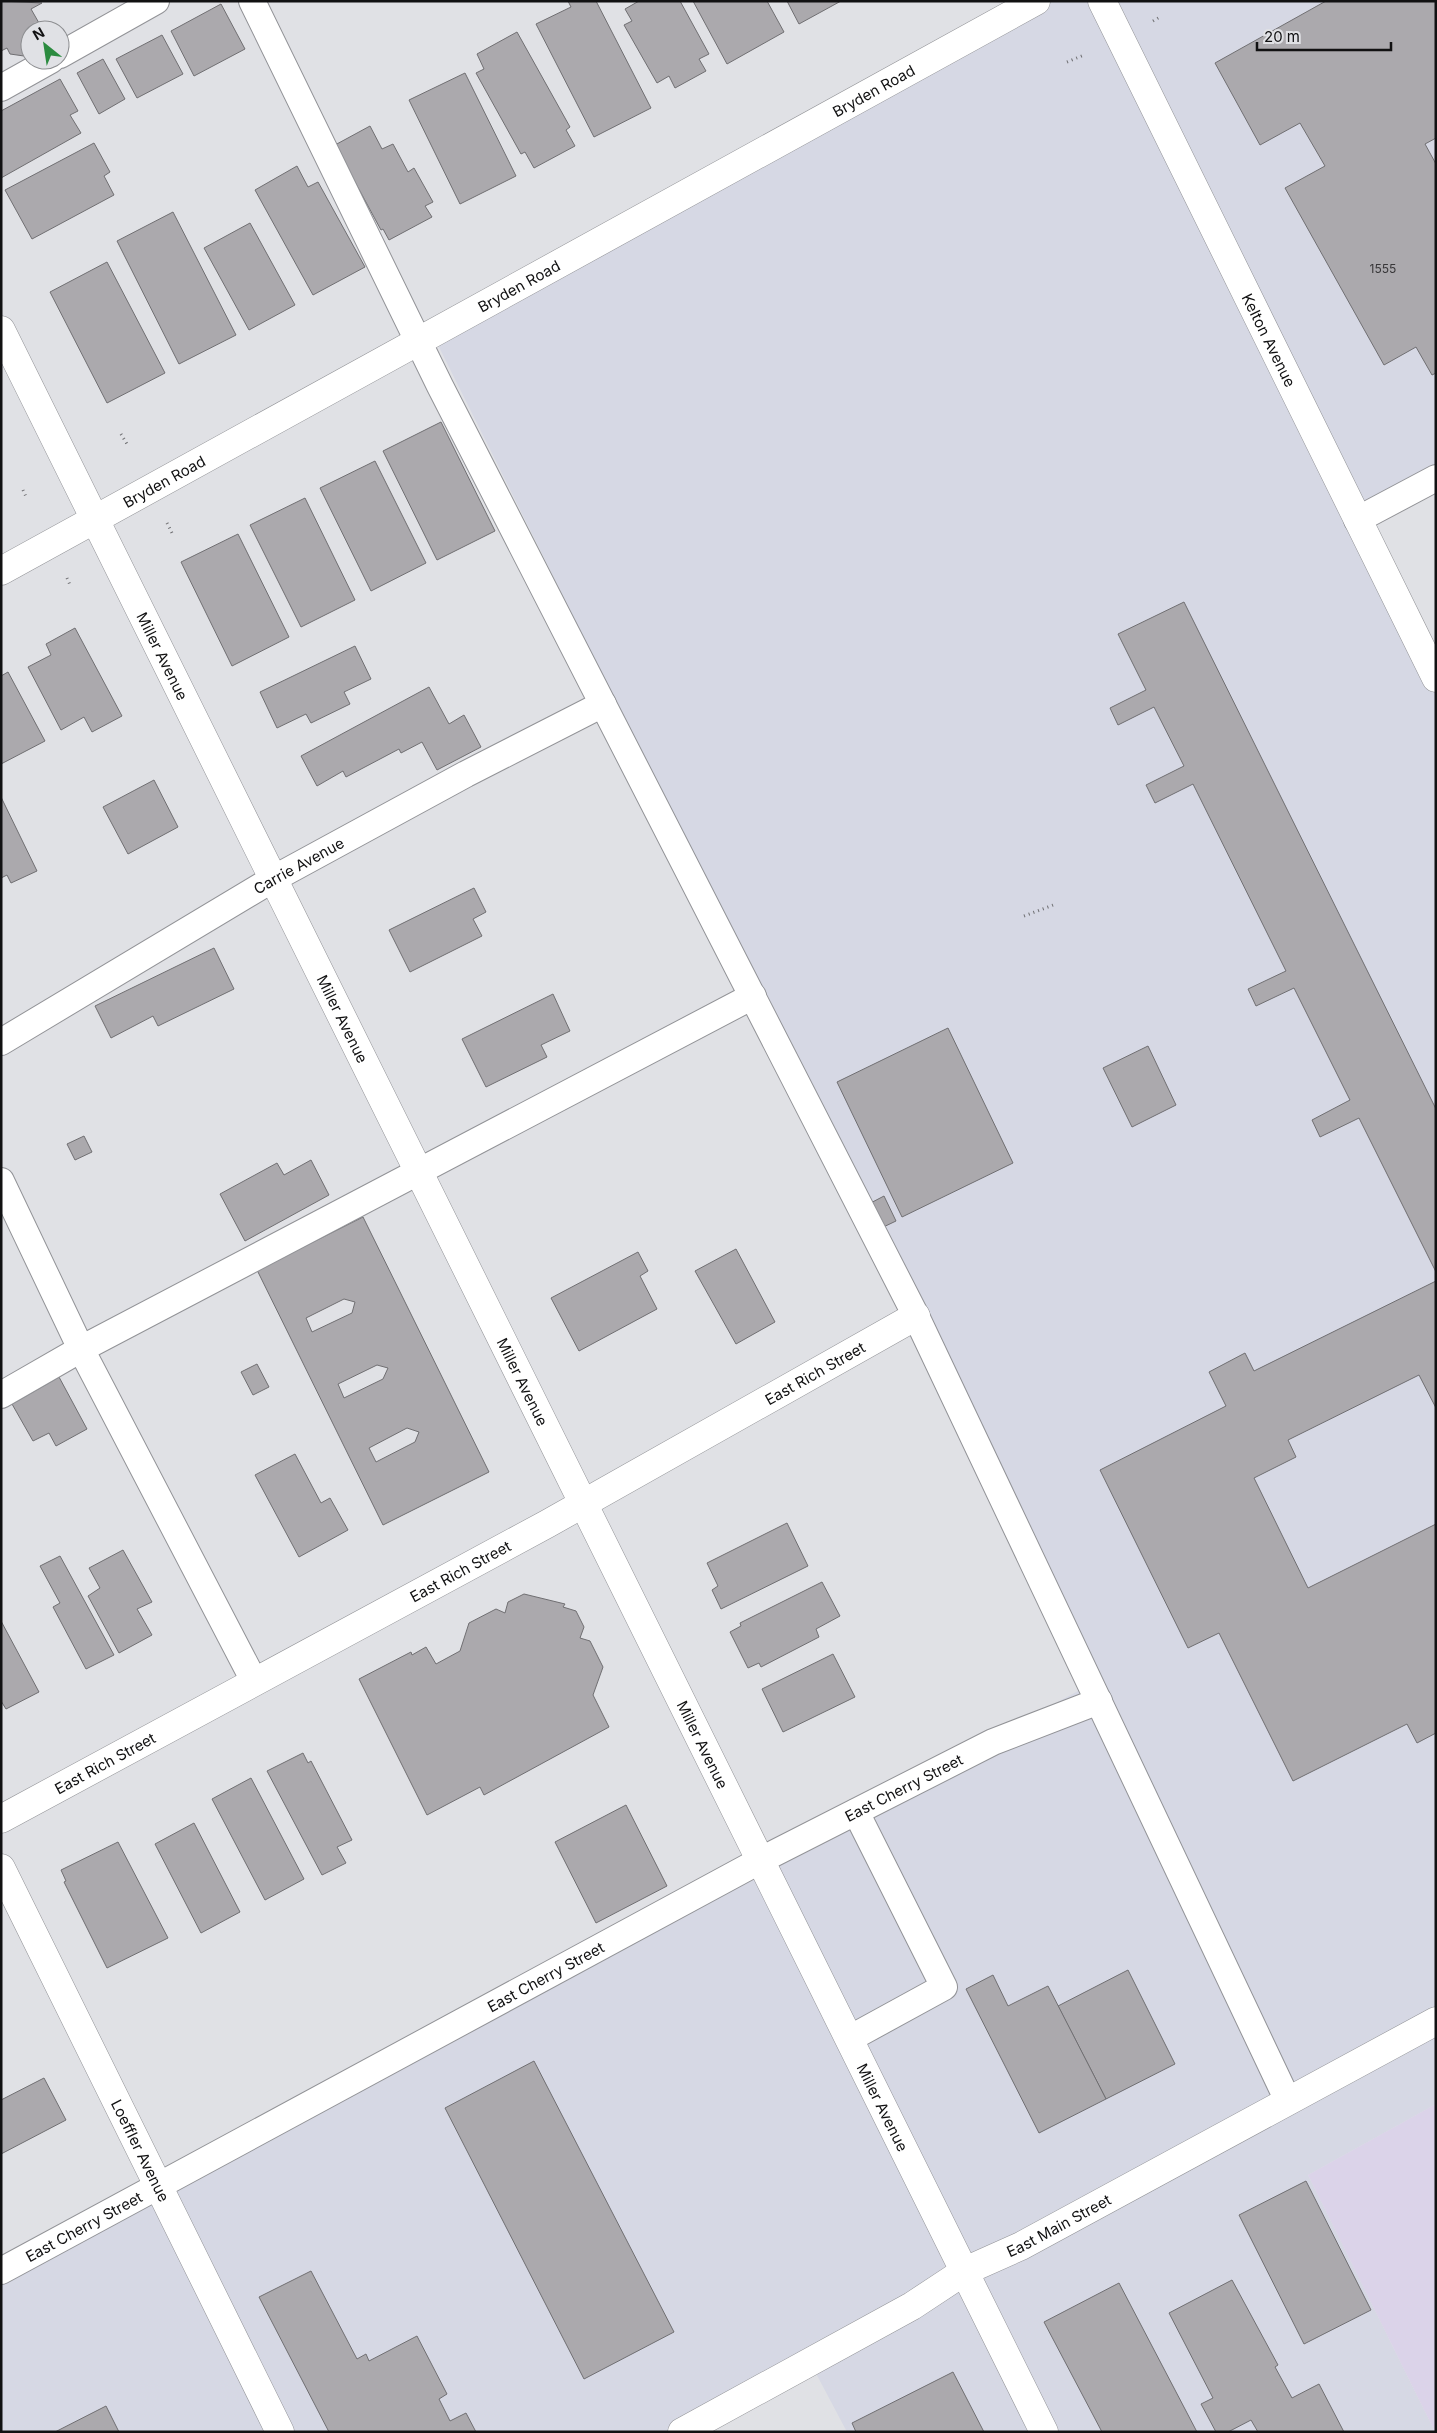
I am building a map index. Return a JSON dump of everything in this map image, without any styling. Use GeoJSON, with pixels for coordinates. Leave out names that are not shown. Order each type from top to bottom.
{"type":"FeatureCollection","features":[{"type":"Feature","properties":{"kind":"street","name":"Bryden Road"},"geometry":{"type":"LineString","coordinates":[[1,571],[95,521],[1036,1]]}},
{"type":"Feature","properties":{"kind":"street","name":"Kelton Avenue"},"geometry":{"type":"LineString","coordinates":[[1102,1],[1436,678]]}},
{"type":"Feature","properties":{"kind":"street","name":"Miller Avenue"},"geometry":{"type":"LineString","coordinates":[[1,330],[1044,2432]]}},
{"type":"Feature","properties":{"kind":"street","name":"East Rich Street"},"geometry":{"type":"LineString","coordinates":[[1,1819],[584,1503],[916,1316]]}},
{"type":"Feature","properties":{"kind":"street","name":"Loeffler Avenue"},"geometry":{"type":"LineString","coordinates":[[1,1868],[280,2432]]}},
{"type":"Feature","properties":{"kind":"street","name":"East Main Street"},"geometry":{"type":"LineString","coordinates":[[682,2432],[912,2306],[965,2271],[1022,2246],[1436,2021]]}},
{"type":"Feature","properties":{"kind":"lane"},"geometry":{"type":"LineString","coordinates":[[70,49],[156,1]]}},
{"type":"Feature","properties":{"kind":"lane"},"geometry":{"type":"LineString","coordinates":[[252,1],[418,342],[916,1316],[1288,2101]]}},
{"type":"Feature","properties":{"kind":"lane"},"geometry":{"type":"LineString","coordinates":[[1,88],[33,70]]}},
{"type":"Feature","properties":{"kind":"lane"},"geometry":{"type":"LineString","coordinates":[[1357,520],[1436,478]]}},
{"type":"Feature","properties":{"kind":"lane","name":"Carrie Avenue"},"geometry":{"type":"LineString","coordinates":[[1,1042],[274,879],[466,774],[603,704]]}},
{"type":"Feature","properties":{"kind":"lane"},"geometry":{"type":"LineString","coordinates":[[1,1395],[81,1349],[753,996]]}},
{"type":"Feature","properties":{"kind":"lane"},"geometry":{"type":"LineString","coordinates":[[1,1181],[81,1349],[254,1681]]}},
{"type":"Feature","properties":{"kind":"lane","name":"East Cherry Street"},"geometry":{"type":"LineString","coordinates":[[1,2271],[760,1860],[993,1742],[1098,1701]]}},
{"type":"Feature","properties":{"kind":"lane"},"geometry":{"type":"LineString","coordinates":[[849,2039],[944,1987],[856,1812]]}},
{"type":"Feature","properties":{"kind":"path"},"geometry":{"type":"LineString","coordinates":[[1152,21],[1160,16]]}},
{"type":"Feature","properties":{"kind":"path"},"geometry":{"type":"LineString","coordinates":[[1067,62],[1084,55]]}},
{"type":"Feature","properties":{"kind":"path"},"geometry":{"type":"LineString","coordinates":[[121,434],[126,444]]}},
{"type":"Feature","properties":{"kind":"path"},"geometry":{"type":"LineString","coordinates":[[23,490],[27,499]]}},
{"type":"Feature","properties":{"kind":"path"},"geometry":{"type":"LineString","coordinates":[[165,518],[172,533]]}},
{"type":"Feature","properties":{"kind":"path"},"geometry":{"type":"LineString","coordinates":[[1024,916],[1056,904]]}},
{"type":"Feature","properties":{"kind":"shaded area"},"geometry":{"type":"Polygon","coordinates":[[[1033,1],[1436,1],[1436,491],[1368,526],[1436,662],[1436,2104],[1308,2175],[1435,2432],[847,2432],[811,2364],[688,2432],[1,2432],[1,2273],[1102,1678],[433,335],[1033,1]]]}},
{"type":"Feature","properties":{"kind":"shaded area"},"geometry":{"type":"Polygon","coordinates":[[[1436,2104],[1436,2432],[1435,2432],[1308,2175],[1436,2104]]]}},
{"type":"Feature","properties":{"kind":"building"},"geometry":{"type":"Polygon","coordinates":[[[1,1],[42,3],[31,9],[37,20],[20,20],[20,55],[10,54],[7,48],[1,51],[1,1]]]}},
{"type":"Feature","properties":{"kind":"building"},"geometry":{"type":"Polygon","coordinates":[[[568,1],[596,1],[651,108],[594,137],[536,24],[571,7],[568,1]]]}},
{"type":"Feature","properties":{"kind":"building"},"geometry":{"type":"Polygon","coordinates":[[[639,1],[680,1],[709,54],[699,59],[706,71],[675,88],[669,76],[657,83],[624,25],[632,21],[625,9],[639,1]]]}},
{"type":"Feature","properties":{"kind":"building"},"geometry":{"type":"Polygon","coordinates":[[[693,1],[767,1],[784,32],[727,64],[693,1]]]}},
{"type":"Feature","properties":{"kind":"building"},"geometry":{"type":"Polygon","coordinates":[[[787,1],[841,1],[799,24],[787,1]]]}},
{"type":"Feature","properties":{"kind":"building"},"geometry":{"type":"Polygon","coordinates":[[[1326,1],[1436,1],[1436,138],[1425,144],[1436,164],[1436,373],[1432,375],[1416,347],[1384,365],[1285,188],[1325,166],[1300,123],[1260,145],[1215,63],[1326,1]]]}},
{"type":"Feature","properties":{"kind":"building"},"geometry":{"type":"Polygon","coordinates":[[[221,4],[245,49],[194,76],[171,31],[221,4]]]}},
{"type":"Feature","properties":{"kind":"building"},"geometry":{"type":"Polygon","coordinates":[[[517,32],[570,127],[566,130],[575,146],[534,168],[525,152],[521,154],[476,73],[484,69],[477,54],[517,32]]]}},
{"type":"Feature","properties":{"kind":"building"},"geometry":{"type":"Polygon","coordinates":[[[162,35],[183,74],[137,98],[116,59],[162,35]]]}},
{"type":"Feature","properties":{"kind":"building"},"geometry":{"type":"Polygon","coordinates":[[[103,59],[125,99],[99,114],[77,73],[103,59]]]}},
{"type":"Feature","properties":{"kind":"building"},"geometry":{"type":"Polygon","coordinates":[[[465,73],[516,176],[460,204],[409,100],[465,73]]]}},
{"type":"Feature","properties":{"kind":"building"},"geometry":{"type":"Polygon","coordinates":[[[60,79],[78,111],[70,115],[81,133],[1,178],[1,111],[60,79]]]}},
{"type":"Feature","properties":{"kind":"building"},"geometry":{"type":"Polygon","coordinates":[[[370,126],[382,149],[393,144],[408,172],[414,168],[433,202],[425,206],[432,217],[389,240],[383,229],[381,230],[335,145],[370,126]]]}},
{"type":"Feature","properties":{"kind":"building"},"geometry":{"type":"Polygon","coordinates":[[[94,143],[110,172],[104,176],[114,195],[32,239],[5,190],[94,143]]]}},
{"type":"Feature","properties":{"kind":"building"},"geometry":{"type":"Polygon","coordinates":[[[297,166],[308,187],[318,182],[365,267],[313,295],[255,190],[297,166]]]}},
{"type":"Feature","properties":{"kind":"building"},"geometry":{"type":"Polygon","coordinates":[[[173,212],[236,335],[179,364],[117,241],[173,212]]]}},
{"type":"Feature","properties":{"kind":"building"},"geometry":{"type":"Polygon","coordinates":[[[250,223],[295,305],[249,330],[204,248],[250,223]]]}},
{"type":"Feature","properties":{"kind":"building"},"geometry":{"type":"Polygon","coordinates":[[[107,262],[165,373],[107,403],[50,292],[107,262]]]}},
{"type":"Feature","properties":{"kind":"building"},"geometry":{"type":"Polygon","coordinates":[[[441,422],[495,531],[437,560],[383,451],[441,422]]]}},
{"type":"Feature","properties":{"kind":"building"},"geometry":{"type":"Polygon","coordinates":[[[375,461],[426,563],[371,591],[320,488],[375,461]]]}},
{"type":"Feature","properties":{"kind":"building"},"geometry":{"type":"Polygon","coordinates":[[[305,498],[355,600],[301,627],[250,525],[305,498]]]}},
{"type":"Feature","properties":{"kind":"building"},"geometry":{"type":"Polygon","coordinates":[[[238,534],[289,637],[232,666],[181,562],[238,534]]]}},
{"type":"Feature","properties":{"kind":"building"},"geometry":{"type":"Polygon","coordinates":[[[1184,602],[1436,1109],[1436,1272],[1359,1118],[1320,1137],[1312,1120],[1350,1100],[1294,988],[1256,1006],[1248,989],[1286,971],[1193,784],[1155,803],[1146,785],[1184,766],[1154,707],[1118,725],[1110,708],[1146,690],[1118,634],[1184,602]]]}},
{"type":"Feature","properties":{"kind":"building"},"geometry":{"type":"Polygon","coordinates":[[[75,628],[122,716],[92,732],[84,717],[61,730],[28,667],[51,655],[46,644],[75,628]]]}},
{"type":"Feature","properties":{"kind":"building"},"geometry":{"type":"Polygon","coordinates":[[[355,646],[371,679],[344,692],[350,704],[311,723],[306,714],[277,728],[260,692],[355,646]]]}},
{"type":"Feature","properties":{"kind":"building"},"geometry":{"type":"Polygon","coordinates":[[[8,672],[45,741],[1,764],[1,676],[8,672]]]}},
{"type":"Feature","properties":{"kind":"building"},"geometry":{"type":"Polygon","coordinates":[[[429,687],[449,724],[464,715],[481,747],[437,770],[422,742],[401,753],[399,749],[346,777],[343,771],[317,786],[301,756],[429,687]]]}},
{"type":"Feature","properties":{"kind":"building"},"geometry":{"type":"Polygon","coordinates":[[[154,780],[178,827],[128,854],[103,807],[154,780]]]}},
{"type":"Feature","properties":{"kind":"building"},"geometry":{"type":"Polygon","coordinates":[[[1,797],[37,871],[11,883],[7,875],[1,878],[1,797]]]}},
{"type":"Feature","properties":{"kind":"building"},"geometry":{"type":"Polygon","coordinates":[[[474,888],[486,912],[473,919],[482,936],[410,972],[389,930],[474,888]]]}},
{"type":"Feature","properties":{"kind":"building"},"geometry":{"type":"Polygon","coordinates":[[[214,948],[234,989],[158,1026],[153,1016],[111,1038],[95,1006],[214,948]]]}},
{"type":"Feature","properties":{"kind":"building"},"geometry":{"type":"Polygon","coordinates":[[[553,994],[570,1031],[541,1045],[547,1057],[486,1087],[462,1039],[553,994]]]}},
{"type":"Feature","properties":{"kind":"building"},"geometry":{"type":"Polygon","coordinates":[[[948,1028],[1013,1163],[902,1217],[837,1082],[948,1028]]]}},
{"type":"Feature","properties":{"kind":"building"},"geometry":{"type":"Polygon","coordinates":[[[1148,1046],[1176,1105],[1132,1127],[1103,1068],[1148,1046]]]}},
{"type":"Feature","properties":{"kind":"building"},"geometry":{"type":"Polygon","coordinates":[[[84,1136],[92,1152],[75,1160],[67,1144],[84,1136]]]}},
{"type":"Feature","properties":{"kind":"building"},"geometry":{"type":"Polygon","coordinates":[[[311,1160],[329,1195],[245,1241],[220,1194],[277,1163],[284,1175],[311,1160]]]}},
{"type":"Feature","properties":{"kind":"building"},"geometry":{"type":"Polygon","coordinates":[[[884,1196],[896,1221],[875,1231],[863,1207],[884,1196]]]}},
{"type":"Feature","properties":{"kind":"building"},"geometry":{"type":"Polygon","coordinates":[[[363,1217],[489,1472],[383,1525],[257,1270],[363,1217]],[[344,1299],[306,1318],[312,1332],[352,1313],[355,1302],[344,1299]],[[377,1365],[338,1384],[344,1398],[383,1379],[388,1368],[377,1365]],[[407,1428],[369,1448],[376,1462],[415,1442],[419,1432],[407,1428]]]}},
{"type":"Feature","properties":{"kind":"building"},"geometry":{"type":"Polygon","coordinates":[[[736,1249],[775,1322],[736,1344],[695,1271],[736,1249]]]}},
{"type":"Feature","properties":{"kind":"building"},"geometry":{"type":"Polygon","coordinates":[[[638,1252],[648,1271],[640,1276],[657,1309],[579,1351],[551,1298],[638,1252]]]}},
{"type":"Feature","properties":{"kind":"building"},"geometry":{"type":"Polygon","coordinates":[[[1436,1281],[1436,1408],[1419,1375],[1288,1440],[1296,1457],[1254,1478],[1308,1588],[1436,1524],[1436,1733],[1417,1743],[1407,1724],[1293,1781],[1219,1633],[1188,1648],[1100,1470],[1226,1406],[1209,1372],[1245,1353],[1254,1371],[1436,1281]]]}},
{"type":"Feature","properties":{"kind":"building"},"geometry":{"type":"Polygon","coordinates":[[[257,1364],[269,1387],[253,1395],[241,1372],[257,1364]]]}},
{"type":"Feature","properties":{"kind":"building"},"geometry":{"type":"Polygon","coordinates":[[[59,1377],[87,1429],[56,1446],[49,1433],[33,1441],[12,1404],[59,1377]]]}},
{"type":"Feature","properties":{"kind":"building"},"geometry":{"type":"Polygon","coordinates":[[[295,1454],[321,1503],[330,1498],[348,1530],[299,1557],[255,1475],[295,1454]]]}},
{"type":"Feature","properties":{"kind":"building"},"geometry":{"type":"Polygon","coordinates":[[[787,1523],[808,1566],[721,1609],[712,1590],[718,1586],[707,1563],[787,1523]]]}},
{"type":"Feature","properties":{"kind":"building"},"geometry":{"type":"Polygon","coordinates":[[[123,1550],[152,1602],[137,1609],[152,1635],[119,1653],[88,1596],[100,1588],[89,1568],[123,1550]]]}},
{"type":"Feature","properties":{"kind":"building"},"geometry":{"type":"Polygon","coordinates":[[[60,1556],[114,1655],[86,1669],[53,1607],[60,1603],[40,1566],[60,1556]]]}},
{"type":"Feature","properties":{"kind":"building"},"geometry":{"type":"Polygon","coordinates":[[[822,1582],[840,1616],[816,1629],[819,1637],[761,1667],[759,1663],[748,1668],[730,1632],[741,1626],[740,1623],[822,1582]]]}},
{"type":"Feature","properties":{"kind":"building"},"geometry":{"type":"Polygon","coordinates":[[[524,1594],[565,1604],[563,1607],[576,1611],[584,1627],[580,1638],[590,1641],[603,1667],[593,1695],[609,1727],[484,1795],[480,1787],[427,1815],[359,1679],[411,1652],[412,1655],[426,1647],[436,1664],[460,1651],[469,1623],[496,1609],[505,1613],[508,1602],[524,1594]]]}},
{"type":"Feature","properties":{"kind":"building"},"geometry":{"type":"Polygon","coordinates":[[[1,1621],[39,1692],[6,1709],[1,1701],[1,1621]]]}},
{"type":"Feature","properties":{"kind":"building"},"geometry":{"type":"Polygon","coordinates":[[[833,1654],[855,1697],[783,1732],[762,1689],[833,1654]]]}},
{"type":"Feature","properties":{"kind":"building"},"geometry":{"type":"Polygon","coordinates":[[[303,1753],[308,1763],[311,1761],[352,1840],[337,1847],[346,1863],[322,1875],[267,1771],[303,1753]]]}},
{"type":"Feature","properties":{"kind":"building"},"geometry":{"type":"Polygon","coordinates":[[[251,1778],[304,1879],[265,1900],[212,1799],[251,1778]]]}},
{"type":"Feature","properties":{"kind":"building"},"geometry":{"type":"Polygon","coordinates":[[[626,1805],[667,1886],[596,1923],[555,1842],[626,1805]]]}},
{"type":"Feature","properties":{"kind":"building"},"geometry":{"type":"Polygon","coordinates":[[[194,1823],[240,1912],[201,1933],[155,1844],[194,1823]]]}},
{"type":"Feature","properties":{"kind":"building"},"geometry":{"type":"Polygon","coordinates":[[[118,1842],[168,1938],[107,1968],[64,1882],[66,1881],[61,1870],[118,1842]]]}},
{"type":"Feature","properties":{"kind":"building"},"geometry":{"type":"Polygon","coordinates":[[[1128,1970],[1175,2064],[1106,2099],[1058,2006],[1128,1970]]]}},
{"type":"Feature","properties":{"kind":"building"},"geometry":{"type":"Polygon","coordinates":[[[993,1975],[1008,2006],[1048,1986],[1106,2099],[1039,2133],[966,1989],[993,1975]]]}},
{"type":"Feature","properties":{"kind":"building"},"geometry":{"type":"Polygon","coordinates":[[[534,2061],[674,2332],[584,2379],[445,2108],[534,2061]]]}},
{"type":"Feature","properties":{"kind":"building"},"geometry":{"type":"Polygon","coordinates":[[[44,2078],[66,2120],[1,2154],[1,2100],[44,2078]]]}},
{"type":"Feature","properties":{"kind":"building"},"geometry":{"type":"Polygon","coordinates":[[[1306,2181],[1371,2310],[1304,2344],[1239,2215],[1306,2181]]]}},
{"type":"Feature","properties":{"kind":"building"},"geometry":{"type":"Polygon","coordinates":[[[311,2271],[357,2359],[366,2354],[369,2361],[417,2336],[447,2394],[439,2399],[450,2421],[466,2413],[476,2432],[329,2432],[259,2297],[311,2271]]]}},
{"type":"Feature","properties":{"kind":"building"},"geometry":{"type":"Polygon","coordinates":[[[1232,2280],[1278,2365],[1275,2367],[1292,2398],[1319,2384],[1344,2432],[1258,2432],[1251,2420],[1228,2432],[1216,2432],[1201,2404],[1213,2398],[1169,2313],[1232,2280]]]}},
{"type":"Feature","properties":{"kind":"building"},"geometry":{"type":"Polygon","coordinates":[[[1119,2283],[1197,2432],[1102,2432],[1044,2322],[1119,2283]]]}},
{"type":"Feature","properties":{"kind":"building"},"geometry":{"type":"Polygon","coordinates":[[[953,2372],[984,2432],[856,2432],[852,2423],[953,2372]]]}},
{"type":"Feature","properties":{"kind":"building"},"geometry":{"type":"Polygon","coordinates":[[[106,2406],[119,2432],[55,2432],[106,2406]]]}}]}
